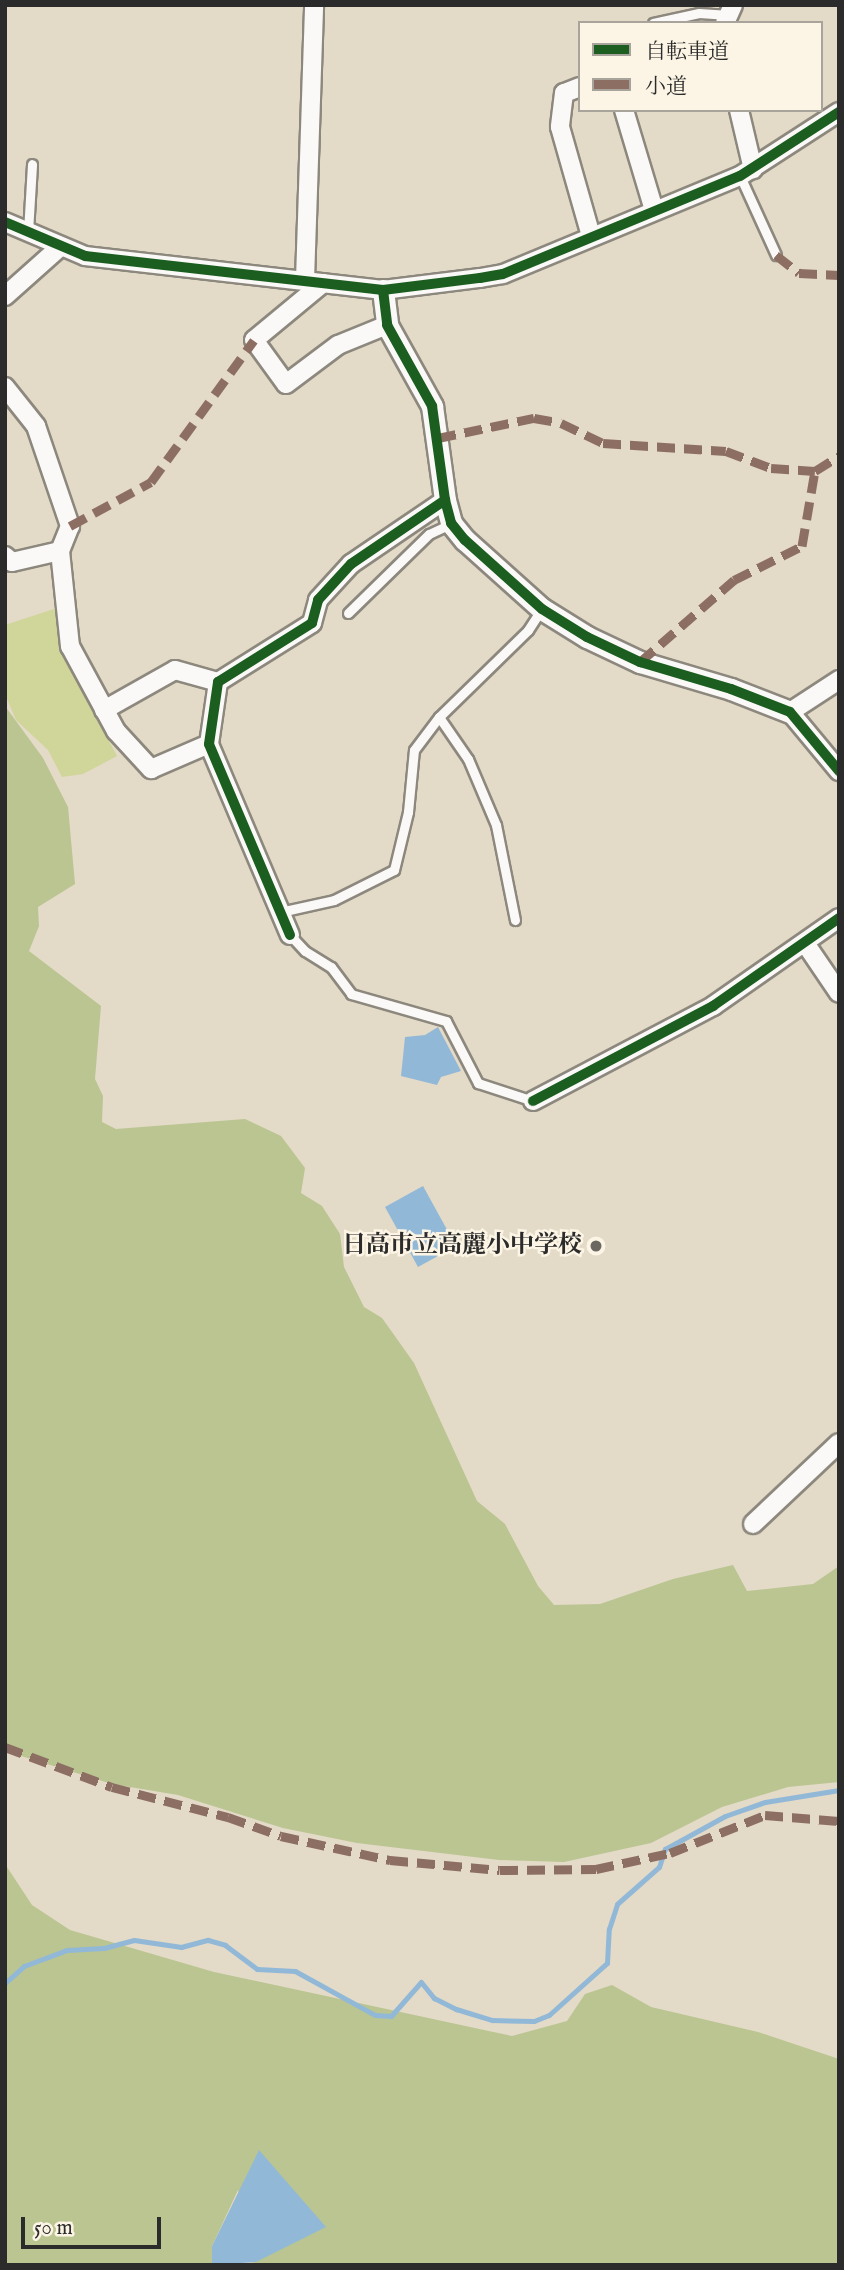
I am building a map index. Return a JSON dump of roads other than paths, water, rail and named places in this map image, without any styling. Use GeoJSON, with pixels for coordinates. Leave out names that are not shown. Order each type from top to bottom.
{"type":"FeatureCollection","features":[{"type":"Feature","properties":{"kind":"street"},"geometry":{"type":"LineString","coordinates":[[314,5],[314,281],[254,341],[286,384],[338,345],[387,325]]}},
{"type":"Feature","properties":{"kind":"street"},"geometry":{"type":"LineString","coordinates":[[578,88],[564,93],[561,127],[591,236]]}},
{"type":"Feature","properties":{"kind":"street"},"geometry":{"type":"LineString","coordinates":[[625,112],[654,210]]}},
{"type":"Feature","properties":{"kind":"street"},"geometry":{"type":"LineString","coordinates":[[739,112],[746,172]]}},
{"type":"Feature","properties":{"kind":"street"},"geometry":{"type":"LineString","coordinates":[[5,222],[85,256],[383,290],[503,274],[746,172],[839,112]]}},
{"type":"Feature","properties":{"kind":"street"},"geometry":{"type":"LineString","coordinates":[[5,296],[60,247]]}},
{"type":"Feature","properties":{"kind":"street"},"geometry":{"type":"LineString","coordinates":[[383,290],[387,325],[432,406],[445,500],[451,523],[542,609],[587,637],[640,662],[732,689],[790,712],[839,771]]}},
{"type":"Feature","properties":{"kind":"street"},"geometry":{"type":"LineString","coordinates":[[5,387],[36,426],[71,526],[60,551],[70,646],[104,710],[116,731],[151,769],[209,744]]}},
{"type":"Feature","properties":{"kind":"street"},"geometry":{"type":"LineString","coordinates":[[104,710],[176,670],[218,682],[312,623],[318,600],[351,564],[445,500]]}},
{"type":"Feature","properties":{"kind":"street"},"geometry":{"type":"LineString","coordinates":[[5,556],[12,562],[60,551]]}},
{"type":"Feature","properties":{"kind":"street"},"geometry":{"type":"LineString","coordinates":[[790,712],[839,680]]}},
{"type":"Feature","properties":{"kind":"street"},"geometry":{"type":"LineString","coordinates":[[218,682],[209,744],[290,935]]}},
{"type":"Feature","properties":{"kind":"street"},"geometry":{"type":"LineString","coordinates":[[533,1101],[713,1006],[839,918]]}},
{"type":"Feature","properties":{"kind":"street"},"geometry":{"type":"LineString","coordinates":[[805,943],[839,993]]}},
{"type":"Feature","properties":{"kind":"street"},"geometry":{"type":"LineString","coordinates":[[752,1524],[839,1443]]}},
{"type":"Feature","properties":{"kind":"lane"},"geometry":{"type":"LineString","coordinates":[[662,21],[699,13],[727,14]]}},
{"type":"Feature","properties":{"kind":"lane"},"geometry":{"type":"LineString","coordinates":[[28,233],[32,164]]}},
{"type":"Feature","properties":{"kind":"lane"},"geometry":{"type":"LineString","coordinates":[[746,172],[776,256]]}},
{"type":"Feature","properties":{"kind":"lane"},"geometry":{"type":"LineString","coordinates":[[348,613],[429,534],[451,523]]}},
{"type":"Feature","properties":{"kind":"lane"},"geometry":{"type":"LineString","coordinates":[[280,912],[334,900],[394,870],[408,812],[411,758],[439,716],[528,631],[542,609]]}},
{"type":"Feature","properties":{"kind":"lane"},"geometry":{"type":"LineString","coordinates":[[439,716],[468,759],[496,825],[515,920]]}},
{"type":"Feature","properties":{"kind":"lane"},"geometry":{"type":"LineString","coordinates":[[290,935],[305,951],[331,967],[351,994],[446,1021],[478,1083],[533,1101]]}},
{"type":"Feature","properties":{"kind":"water"},"geometry":{"type":"Polygon","coordinates":[[[438,1027],[461,1071],[441,1077],[437,1085],[401,1076],[405,1037],[425,1035],[438,1027]]]}},
{"type":"Feature","properties":{"kind":"water"},"geometry":{"type":"Polygon","coordinates":[[[423,1186],[456,1246],[418,1267],[385,1207],[423,1186]]]}},
{"type":"Feature","properties":{"kind":"water"},"geometry":{"type":"Polygon","coordinates":[[[259,2150],[326,2227],[256,2262],[212,2265],[212,2246],[259,2150]]]}},
{"type":"Feature","properties":{"kind":"waterway"},"geometry":{"type":"LineString","coordinates":[[5,1983],[24,1966],[67,1950],[104,1948],[134,1940],[181,1947],[208,1940],[225,1945],[257,1969],[295,1971],[375,2015],[391,2016],[421,1982],[434,1998],[456,2009],[492,2020],[534,2021],[549,2015],[607,1963],[609,1929],[617,1904],[659,1867],[665,1849],[725,1816],[765,1802],[839,1790]]}},
{"type":"Feature","properties":{"kind":"place","name":"日高市立高麗小中学校"},"geometry":{"type":"Point","coordinates":[596,1246]}}]}
